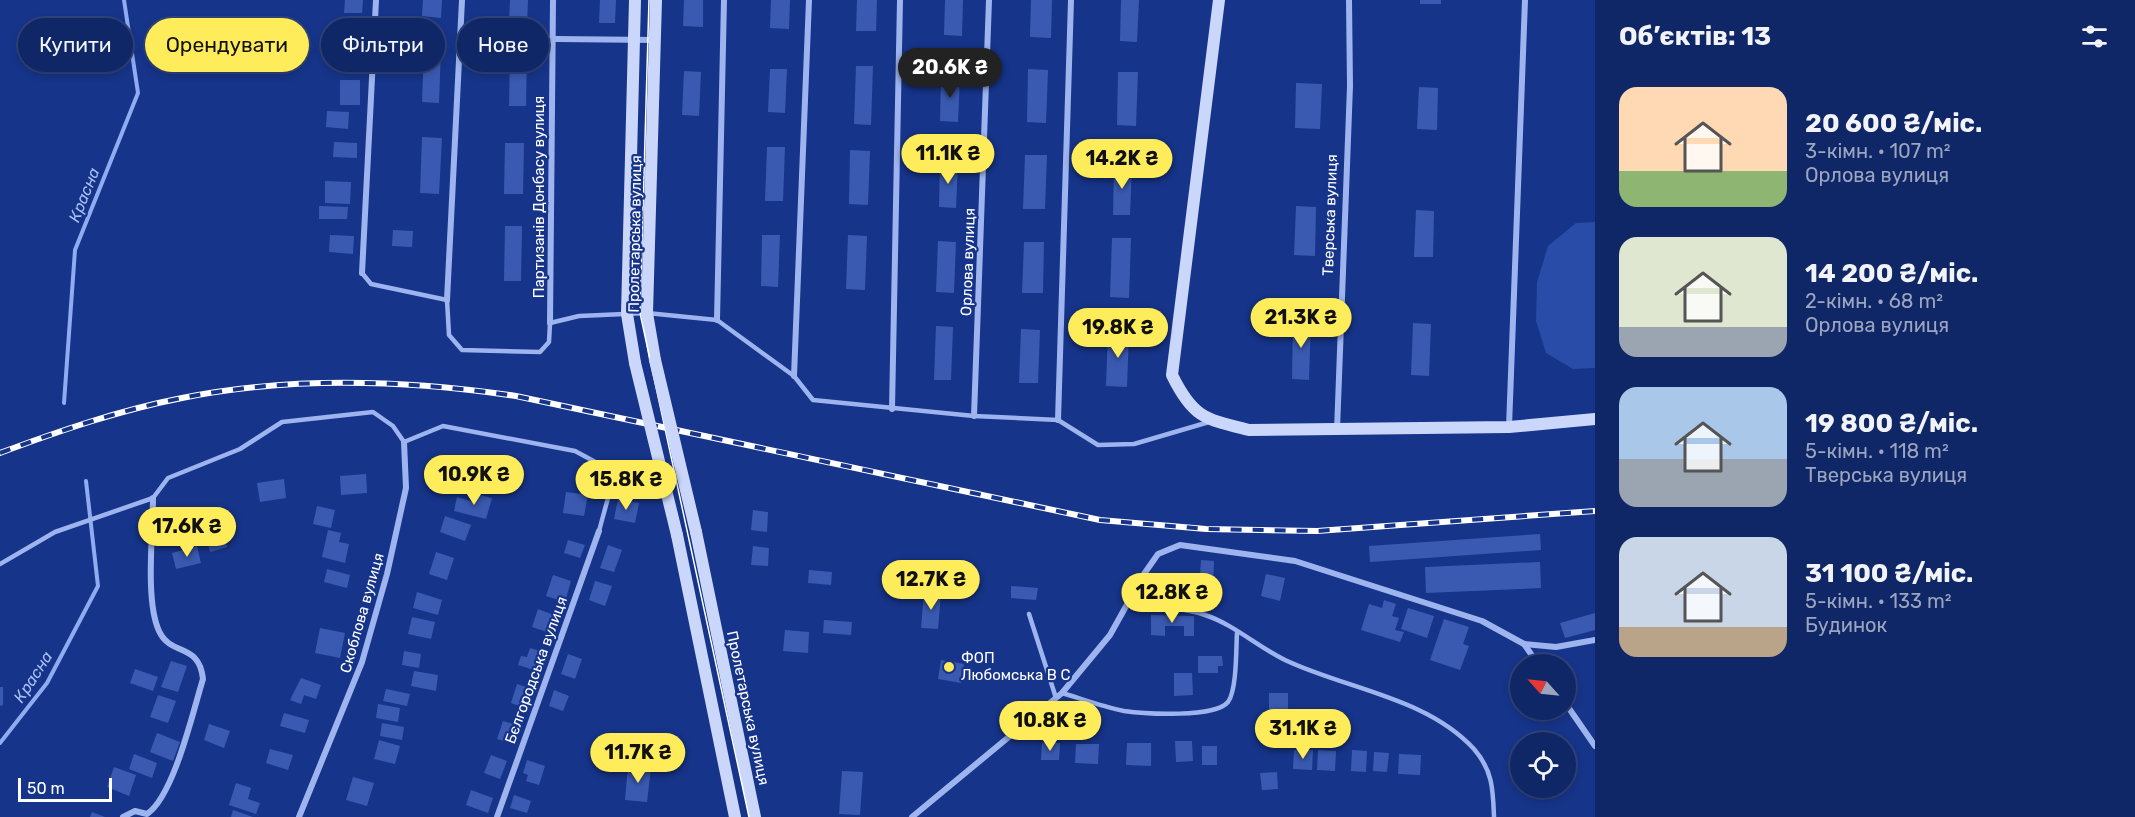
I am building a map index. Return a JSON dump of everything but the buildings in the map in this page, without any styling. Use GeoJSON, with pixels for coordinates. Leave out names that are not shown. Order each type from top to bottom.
{"type":"FeatureCollection","features":[{"type":"Feature","properties":{"kind":"main road","name":"Пролетарська вулиця"},"geometry":{"type":"LineString","coordinates":[[635,0],[627,314],[635,363],[677,535],[735,817]]}},
{"type":"Feature","properties":{"kind":"main road","name":"Пролетарська вулиця"},"geometry":{"type":"LineString","coordinates":[[656,0],[647,313],[655,360],[696,532],[755,817]]}},
{"type":"Feature","properties":{"kind":"main road"},"geometry":{"type":"LineString","coordinates":[[1219,0],[1172,375],[1186,403],[1212,421],[1249,430],[1337,431],[1509,427],[1595,419]]}},
{"type":"Feature","properties":{"kind":"street"},"geometry":{"type":"LineString","coordinates":[[362,273],[376,0]]}},
{"type":"Feature","properties":{"kind":"street"},"geometry":{"type":"LineString","coordinates":[[461,18],[462,0]]}},
{"type":"Feature","properties":{"kind":"street","name":"Партизанів Донбасу вулиця"},"geometry":{"type":"LineString","coordinates":[[550,323],[553,0]]}},
{"type":"Feature","properties":{"kind":"street"},"geometry":{"type":"LineString","coordinates":[[717,320],[724,0]]}},
{"type":"Feature","properties":{"kind":"street"},"geometry":{"type":"LineString","coordinates":[[794,376],[809,0]]}},
{"type":"Feature","properties":{"kind":"street"},"geometry":{"type":"LineString","coordinates":[[892,409],[900,0]]}},
{"type":"Feature","properties":{"kind":"street","name":"Орлова вулиця"},"geometry":{"type":"LineString","coordinates":[[974,416],[989,0]]}},
{"type":"Feature","properties":{"kind":"street"},"geometry":{"type":"LineString","coordinates":[[1058,420],[1071,0]]}},
{"type":"Feature","properties":{"kind":"street","name":"Тверська вулиця"},"geometry":{"type":"LineString","coordinates":[[1337,431],[1350,86],[1349,0]]}},
{"type":"Feature","properties":{"kind":"street"},"geometry":{"type":"LineString","coordinates":[[1509,427],[1525,0]]}},
{"type":"Feature","properties":{"kind":"street"},"geometry":{"type":"LineString","coordinates":[[549,37],[655,40]]}},
{"type":"Feature","properties":{"kind":"street"},"geometry":{"type":"LineString","coordinates":[[447,300],[458,72]]}},
{"type":"Feature","properties":{"kind":"street","name":"Скоблова вулиця"},"geometry":{"type":"LineString","coordinates":[[298,817],[362,663],[387,574],[406,488],[404,442]]}},
{"type":"Feature","properties":{"kind":"street"},"geometry":{"type":"LineString","coordinates":[[123,817],[135,811],[147,814],[155,808],[175,771],[203,679],[201,665],[195,658],[171,645],[159,633],[152,608],[153,498]]}},
{"type":"Feature","properties":{"kind":"street","name":"Бєлгородська вулиця"},"geometry":{"type":"LineString","coordinates":[[496,817],[599,531]]}},
{"type":"Feature","properties":{"kind":"street"},"geometry":{"type":"LineString","coordinates":[[912,817],[1062,693],[1110,635],[1144,574],[1158,554],[1180,545],[1206,546],[1295,561],[1482,621],[1524,644],[1556,647],[1595,640]]}},
{"type":"Feature","properties":{"kind":"street"},"geometry":{"type":"LineString","coordinates":[[1524,644],[1531,654]]}},
{"type":"Feature","properties":{"kind":"street"},"geometry":{"type":"LineString","coordinates":[[1576,718],[1595,746]]}},
{"type":"Feature","properties":{"kind":"lane"},"geometry":{"type":"LineString","coordinates":[[362,273],[371,285],[447,300],[449,335],[462,350],[540,352],[549,342],[550,323],[579,316],[647,313],[717,320],[794,376],[813,400],[974,416],[1058,420],[1098,446],[1134,444],[1212,421]]}},
{"type":"Feature","properties":{"kind":"lane"},"geometry":{"type":"LineString","coordinates":[[0,564],[56,532],[153,498],[168,478],[240,449],[282,422],[373,412],[393,426],[404,442],[443,426],[575,451],[601,465],[611,487],[599,531]]}},
{"type":"Feature","properties":{"kind":"lane"},"geometry":{"type":"LineString","coordinates":[[1128,605],[1169,608],[1207,616],[1284,660],[1413,709],[1451,729],[1474,750],[1492,778],[1494,817]]}},
{"type":"Feature","properties":{"kind":"lane"},"geometry":{"type":"LineString","coordinates":[[1029,614],[1056,698]]}},
{"type":"Feature","properties":{"kind":"lane"},"geometry":{"type":"LineString","coordinates":[[1062,693],[1125,711],[1194,713],[1220,709],[1229,701],[1232,688],[1237,633]]}},
{"type":"Feature","properties":{"kind":"shaded area"},"geometry":{"type":"Polygon","coordinates":[[[1595,222],[1595,368],[1573,369],[1546,353],[1536,321],[1537,282],[1548,246],[1576,223],[1595,222]]]}},
{"type":"Feature","properties":{"kind":"waterway","name":"Красна"},"geometry":{"type":"LineString","coordinates":[[64,403],[75,250],[138,93],[124,0]]}},
{"type":"Feature","properties":{"kind":"waterway","name":"Красна"},"geometry":{"type":"LineString","coordinates":[[0,743],[47,683],[98,586],[86,481]]}},
{"type":"Feature","properties":{"kind":"tram line"},"geometry":{"type":"LineString","coordinates":[[649,0],[640,313],[749,817]]}},
{"type":"Feature","properties":{"kind":"railway"},"geometry":{"type":"LineString","coordinates":[[0,453],[90,422],[182,398],[223,391],[307,383],[391,384],[433,386],[516,396],[1100,520],[1206,529],[1317,531],[1595,511]]}},
{"type":"Feature","properties":{"kind":"place","name":"ФОП Любомська В С"},"geometry":{"type":"Point","coordinates":[949,667]}}]}
